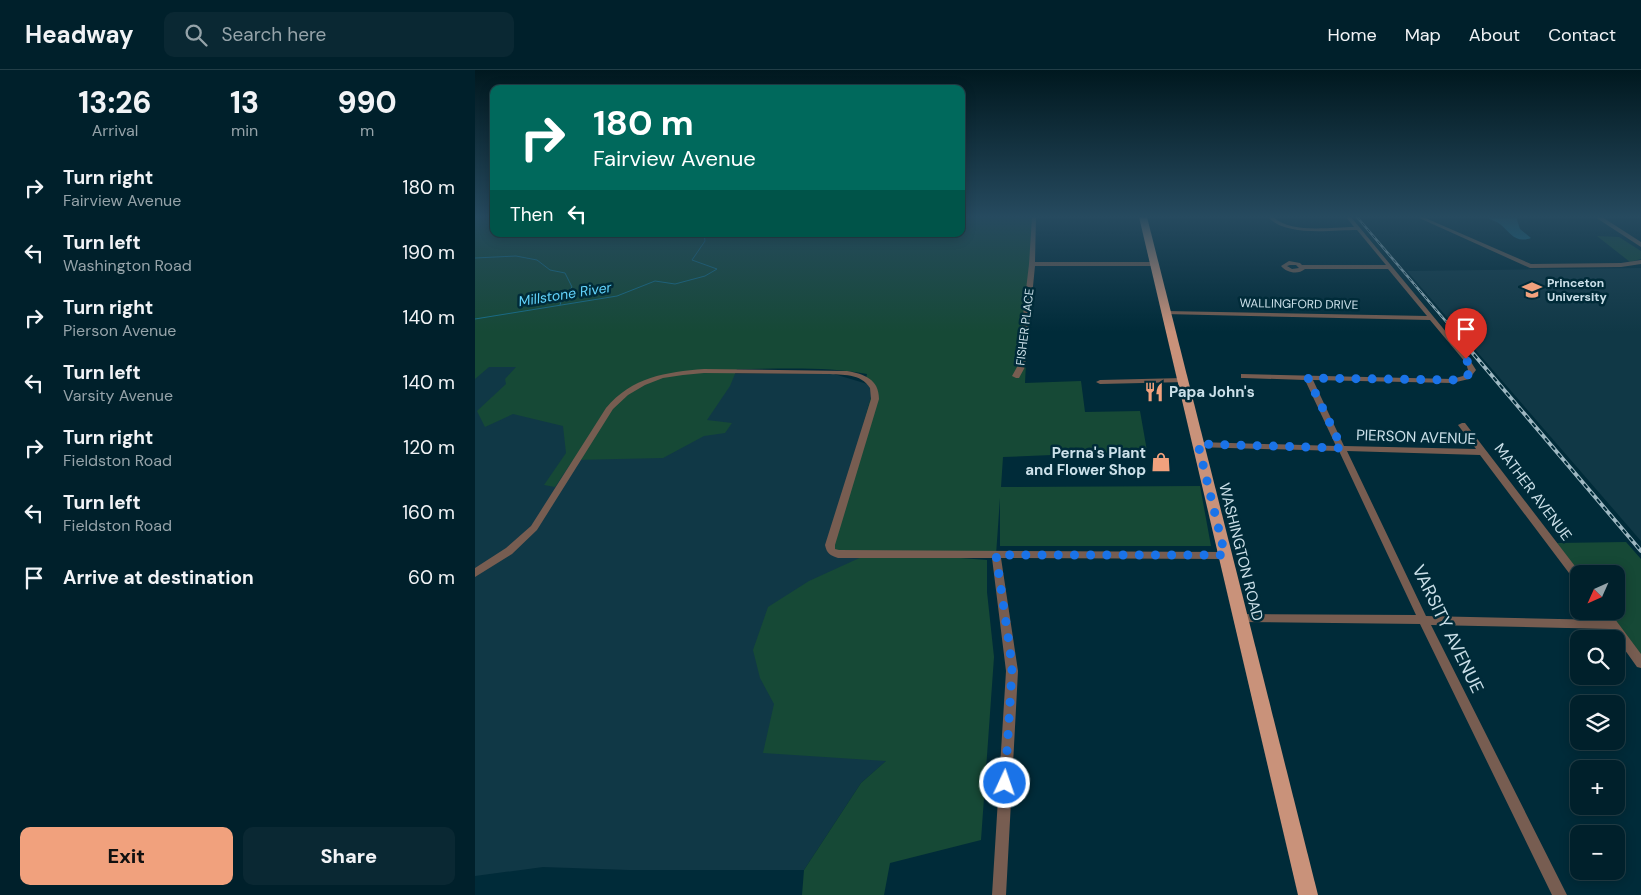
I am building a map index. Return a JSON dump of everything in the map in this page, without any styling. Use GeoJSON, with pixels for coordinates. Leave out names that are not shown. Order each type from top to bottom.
{"type":"FeatureCollection","features":[{"type":"Feature","properties":{"kind":"main road","name":"WASHINGTON ROAD"},"geometry":{"type":"LineString","coordinates":[[1153,256],[1308,895]]}},
{"type":"Feature","properties":{"kind":"street","name":"FISHER PLACE"},"geometry":{"type":"LineString","coordinates":[[1016,376],[1021,367],[1032,256]]}},
{"type":"Feature","properties":{"kind":"street"},"geometry":{"type":"LineString","coordinates":[[1244,376],[1452,381],[1467,376],[1472,370],[1469,363],[1381,256]]}},
{"type":"Feature","properties":{"kind":"street"},"geometry":{"type":"LineString","coordinates":[[1506,256],[1530,266],[1621,266],[1641,262]]}},
{"type":"Feature","properties":{"kind":"street"},"geometry":{"type":"LineString","coordinates":[[1032,264],[1155,264]]}},
{"type":"Feature","properties":{"kind":"street"},"geometry":{"type":"LineString","coordinates":[[1302,267],[1390,267]]}},
{"type":"Feature","properties":{"kind":"street","name":"WALLINGFORD DRIVE"},"geometry":{"type":"LineString","coordinates":[[1166,312],[1432,318]]}},
{"type":"Feature","properties":{"kind":"street"},"geometry":{"type":"LineString","coordinates":[[475,572],[509,551],[533,528],[609,408],[619,398],[645,383],[665,376],[686,372],[843,372],[862,376],[873,384],[875,399],[829,544],[831,551],[845,555],[1225,555]]}},
{"type":"Feature","properties":{"kind":"street","name":"VARSITY AVENUE"},"geometry":{"type":"LineString","coordinates":[[1308,378],[1423,620],[1560,895]]}},
{"type":"Feature","properties":{"kind":"street"},"geometry":{"type":"LineString","coordinates":[[1100,382],[1183,380]]}},
{"type":"Feature","properties":{"kind":"street","name":"MATHER AVENUE"},"geometry":{"type":"LineString","coordinates":[[1463,425],[1570,566]]}},
{"type":"Feature","properties":{"kind":"street","name":"PIERSON AVENUE"},"geometry":{"type":"LineString","coordinates":[[1198,444],[1484,452]]}},
{"type":"Feature","properties":{"kind":"street"},"geometry":{"type":"LineString","coordinates":[[996,555],[1012,671],[999,895]]}},
{"type":"Feature","properties":{"kind":"street"},"geometry":{"type":"LineString","coordinates":[[1240,618],[1614,625]]}},
{"type":"Feature","properties":{"kind":"street"},"geometry":{"type":"LineString","coordinates":[[1610,620],[1641,663]]}},
{"type":"Feature","properties":{"kind":"shaded area"},"geometry":{"type":"Polygon","coordinates":[[[1641,268],[1641,541],[1407,271],[1641,268]]]}},
{"type":"Feature","properties":{"kind":"shaded area"},"geometry":{"type":"Polygon","coordinates":[[[475,341],[655,374],[834,374],[874,386],[840,509],[867,555],[900,749],[861,783],[804,870],[629,870],[543,867],[475,876],[475,341]]]}},
{"type":"Feature","properties":{"kind":"green space"},"geometry":{"type":"Polygon","coordinates":[[[475,256],[1031,256],[1025,383],[1081,381],[1085,412],[1140,411],[1147,451],[1003,457],[1001,487],[1200,486],[1211,546],[1000,546],[1000,498],[996,555],[935,556],[987,560],[987,592],[994,657],[981,840],[890,863],[884,895],[802,895],[804,870],[861,783],[886,761],[763,753],[774,704],[760,678],[753,650],[768,607],[809,581],[866,555],[831,551],[840,509],[874,386],[866,378],[867,374],[851,371],[802,368],[737,369],[730,386],[707,420],[732,423],[725,433],[704,436],[663,458],[573,460],[555,487],[544,485],[566,453],[563,426],[513,414],[485,427],[477,411],[506,384],[505,379],[516,367],[489,367],[475,379],[475,256]]]}},
{"type":"Feature","properties":{"kind":"green space"},"geometry":{"type":"Polygon","coordinates":[[[1622,256],[1641,256],[1641,259],[1630,262],[1622,256]]]}},
{"type":"Feature","properties":{"kind":"green space"},"geometry":{"type":"Polygon","coordinates":[[[1626,542],[1641,559],[1641,657],[1625,635],[1625,630],[1622,630],[1614,620],[1625,620],[1625,565],[1573,565],[1557,543],[1626,542]]]}},
{"type":"Feature","properties":{"kind":"waterway"},"geometry":{"type":"LineString","coordinates":[[475,258],[516,256],[537,260],[550,270],[565,273],[572,287],[563,296],[560,305]]}},
{"type":"Feature","properties":{"kind":"waterway","name":"Millstone River"},"geometry":{"type":"LineString","coordinates":[[475,319],[617,296],[655,281],[675,284],[705,276],[717,269],[692,260],[695,256]]}},
{"type":"Feature","properties":{"kind":"railway"},"geometry":{"type":"LineString","coordinates":[[1390,256],[1449,325]]}},
{"type":"Feature","properties":{"kind":"railway"},"geometry":{"type":"LineString","coordinates":[[1448,324],[1641,551]]}},
{"type":"Feature","properties":{"kind":"place","name":"Princeton University"},"geometry":{"type":"Point","coordinates":[1532,290]}},
{"type":"Feature","properties":{"kind":"place","name":"Papa John's"},"geometry":{"type":"Point","coordinates":[1154,392]}},
{"type":"Feature","properties":{"kind":"place","name":"Perna's Plant and Flower Shop"},"geometry":{"type":"Point","coordinates":[1161,462]}},
{"type":"Feature","properties":{"kind":"route"},"geometry":{"type":"LineString","coordinates":[[1005,783],[1012,671],[996,555],[1225,555],[1198,444],[1342,448],[1308,378],[1452,381],[1464,378],[1470,374],[1472,370],[1466,359]]}}]}
